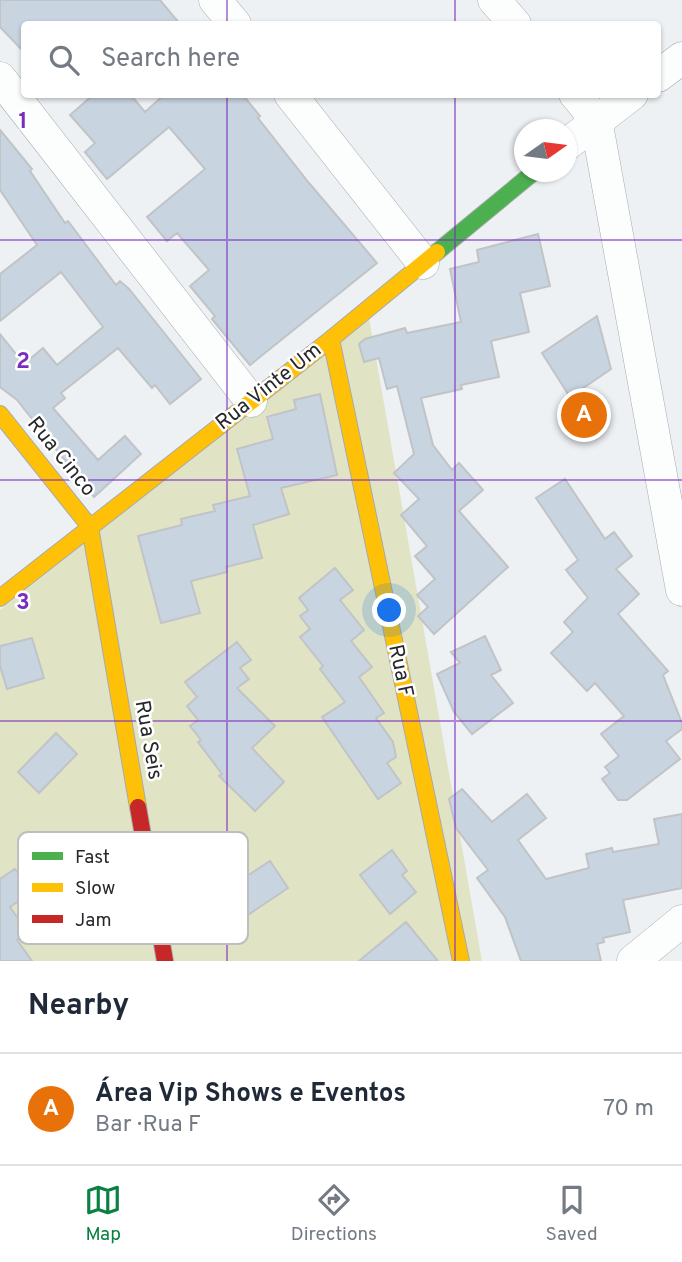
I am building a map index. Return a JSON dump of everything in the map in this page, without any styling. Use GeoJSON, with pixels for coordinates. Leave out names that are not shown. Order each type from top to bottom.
{"type":"FeatureCollection","features":[{"type":"Feature","properties":{"kind":"street"},"geometry":{"type":"LineString","coordinates":[[215,0],[232,21]]}},
{"type":"Feature","properties":{"kind":"street"},"geometry":{"type":"LineString","coordinates":[[494,0],[512,21]]}},
{"type":"Feature","properties":{"kind":"street"},"geometry":{"type":"LineString","coordinates":[[661,73],[682,58]]}},
{"type":"Feature","properties":{"kind":"street"},"geometry":{"type":"LineString","coordinates":[[0,78],[251,401]]}},
{"type":"Feature","properties":{"kind":"street"},"geometry":{"type":"LineString","coordinates":[[293,98],[423,263]]}},
{"type":"Feature","properties":{"kind":"street"},"geometry":{"type":"LineString","coordinates":[[578,98],[596,120],[682,590]]}},
{"type":"Feature","properties":{"kind":"street"},"geometry":{"type":"LineString","coordinates":[[577,136],[626,98]]}},
{"type":"Feature","properties":{"kind":"street","name":"Rua Vinte Um"},"geometry":{"type":"LineString","coordinates":[[0,598],[331,339],[522,182]]}},
{"type":"Feature","properties":{"kind":"street","name":"Rua F"},"geometry":{"type":"LineString","coordinates":[[331,339],[461,961]]}},
{"type":"Feature","properties":{"kind":"street","name":"Rua Cinco"},"geometry":{"type":"LineString","coordinates":[[0,415],[89,527]]}},
{"type":"Feature","properties":{"kind":"street","name":"Rua Seis"},"geometry":{"type":"LineString","coordinates":[[89,527],[142,832]]}},
{"type":"Feature","properties":{"kind":"street"},"geometry":{"type":"LineString","coordinates":[[633,961],[682,920]]}},
{"type":"Feature","properties":{"kind":"green space"},"geometry":{"type":"Polygon","coordinates":[[[369,318],[482,961],[0,961],[0,610],[369,318]]]}},
{"type":"Feature","properties":{"kind":"building"},"geometry":{"type":"Polygon","coordinates":[[[0,0],[160,0],[178,21],[21,21],[21,49],[0,27],[0,0]]]}},
{"type":"Feature","properties":{"kind":"building"},"geometry":{"type":"Polygon","coordinates":[[[89,98],[133,98],[145,112],[161,98],[245,98],[309,183],[377,263],[250,365],[212,319],[215,316],[190,286],[209,270],[177,233],[167,241],[147,217],[205,169],[169,127],[107,179],[85,152],[95,143],[70,115],[89,98]]]}},
{"type":"Feature","properties":{"kind":"building"},"geometry":{"type":"Polygon","coordinates":[[[0,130],[32,169],[30,171],[65,223],[68,221],[116,285],[120,281],[129,289],[201,379],[170,404],[155,385],[152,388],[118,348],[61,393],[65,398],[53,408],[98,460],[125,436],[141,454],[94,497],[17,400],[0,387],[0,334],[24,364],[43,348],[57,365],[103,327],[61,272],[0,321],[0,274],[37,245],[0,190],[0,130]]]}},
{"type":"Feature","properties":{"kind":"building"},"geometry":{"type":"Polygon","coordinates":[[[538,234],[550,286],[520,293],[529,332],[491,341],[499,377],[461,385],[462,389],[421,398],[433,445],[452,470],[459,463],[483,490],[459,511],[508,567],[434,634],[418,616],[428,607],[417,595],[435,579],[415,556],[427,546],[401,515],[419,499],[394,473],[414,454],[397,386],[387,389],[379,358],[364,362],[359,344],[365,339],[405,328],[407,333],[461,322],[450,269],[479,262],[477,250],[538,234]]]}},
{"type":"Feature","properties":{"kind":"building"},"geometry":{"type":"Polygon","coordinates":[[[597,316],[611,369],[570,397],[542,353],[597,316]]]}},
{"type":"Feature","properties":{"kind":"building"},"geometry":{"type":"Polygon","coordinates":[[[320,394],[337,475],[281,488],[289,514],[253,525],[262,558],[226,567],[227,572],[191,581],[200,613],[161,623],[138,536],[182,525],[181,519],[215,511],[213,505],[250,496],[237,449],[273,439],[267,417],[296,409],[294,400],[320,394]]]}},
{"type":"Feature","properties":{"kind":"building"},"geometry":{"type":"Polygon","coordinates":[[[565,479],[605,539],[614,532],[632,556],[616,569],[639,594],[618,614],[668,671],[663,675],[682,723],[682,729],[666,741],[680,759],[627,800],[618,800],[602,779],[610,773],[605,767],[619,756],[601,734],[624,716],[595,683],[587,691],[551,653],[573,632],[564,622],[588,598],[566,570],[578,560],[536,498],[565,479]]]}},
{"type":"Feature","properties":{"kind":"building"},"geometry":{"type":"Polygon","coordinates":[[[335,568],[353,590],[340,600],[364,630],[351,641],[372,667],[359,677],[384,713],[376,718],[393,742],[396,757],[387,763],[401,783],[378,799],[322,717],[345,702],[320,669],[323,666],[300,637],[310,629],[300,616],[308,610],[299,598],[335,568]]]}},
{"type":"Feature","properties":{"kind":"building"},"geometry":{"type":"Polygon","coordinates":[[[485,636],[501,670],[491,675],[513,703],[472,734],[454,712],[437,674],[460,663],[451,652],[485,636]]]}},
{"type":"Feature","properties":{"kind":"building"},"geometry":{"type":"Polygon","coordinates":[[[32,638],[44,678],[7,689],[0,666],[0,646],[32,638]]]}},
{"type":"Feature","properties":{"kind":"building"},"geometry":{"type":"Polygon","coordinates":[[[237,642],[251,660],[240,668],[249,679],[237,688],[275,726],[252,748],[284,782],[255,811],[219,776],[222,774],[198,742],[201,740],[190,726],[198,720],[187,706],[197,697],[185,682],[237,642]]]}},
{"type":"Feature","properties":{"kind":"building"},"geometry":{"type":"Polygon","coordinates":[[[56,733],[77,754],[39,793],[18,772],[56,733]]]}},
{"type":"Feature","properties":{"kind":"building"},"geometry":{"type":"Polygon","coordinates":[[[462,789],[492,822],[527,794],[546,818],[518,840],[546,879],[589,868],[586,854],[612,848],[613,852],[659,844],[654,819],[682,814],[682,888],[623,900],[630,932],[603,938],[604,942],[597,944],[601,961],[521,961],[505,917],[477,878],[488,870],[456,828],[449,799],[462,789]]]}},
{"type":"Feature","properties":{"kind":"building"},"geometry":{"type":"Polygon","coordinates":[[[392,850],[407,871],[402,875],[416,892],[390,914],[360,875],[392,850]]]}},
{"type":"Feature","properties":{"kind":"building"},"geometry":{"type":"Polygon","coordinates":[[[270,861],[288,888],[248,915],[248,875],[270,861]]]}},
{"type":"Feature","properties":{"kind":"building"},"geometry":{"type":"Polygon","coordinates":[[[15,869],[18,873],[18,901],[10,907],[18,919],[18,944],[32,961],[0,961],[0,879],[15,869]]]}},
{"type":"Feature","properties":{"kind":"building"},"geometry":{"type":"Polygon","coordinates":[[[406,922],[438,961],[359,961],[406,922]]]}},
{"type":"Feature","properties":{"kind":"traffic: fast"},"geometry":{"type":"LineString","coordinates":[[437,252],[522,182]]}},
{"type":"Feature","properties":{"kind":"traffic: slow"},"geometry":{"type":"LineString","coordinates":[[0,598],[331,339],[437,252]]}},
{"type":"Feature","properties":{"kind":"traffic: slow"},"geometry":{"type":"LineString","coordinates":[[331,339],[461,961]]}},
{"type":"Feature","properties":{"kind":"traffic: slow"},"geometry":{"type":"LineString","coordinates":[[0,414],[90,527],[138,807]]}},
{"type":"Feature","properties":{"kind":"traffic: jam"},"geometry":{"type":"LineString","coordinates":[[138,807],[142,832]]}},
{"type":"Feature","properties":{"kind":"traffic: jam"},"geometry":{"type":"LineString","coordinates":[[162,944],[165,961]]}},
{"type":"Feature","properties":{"kind":"place","name":"Área Vip Shows e Eventos"},"geometry":{"type":"Point","coordinates":[584,415]}}]}
